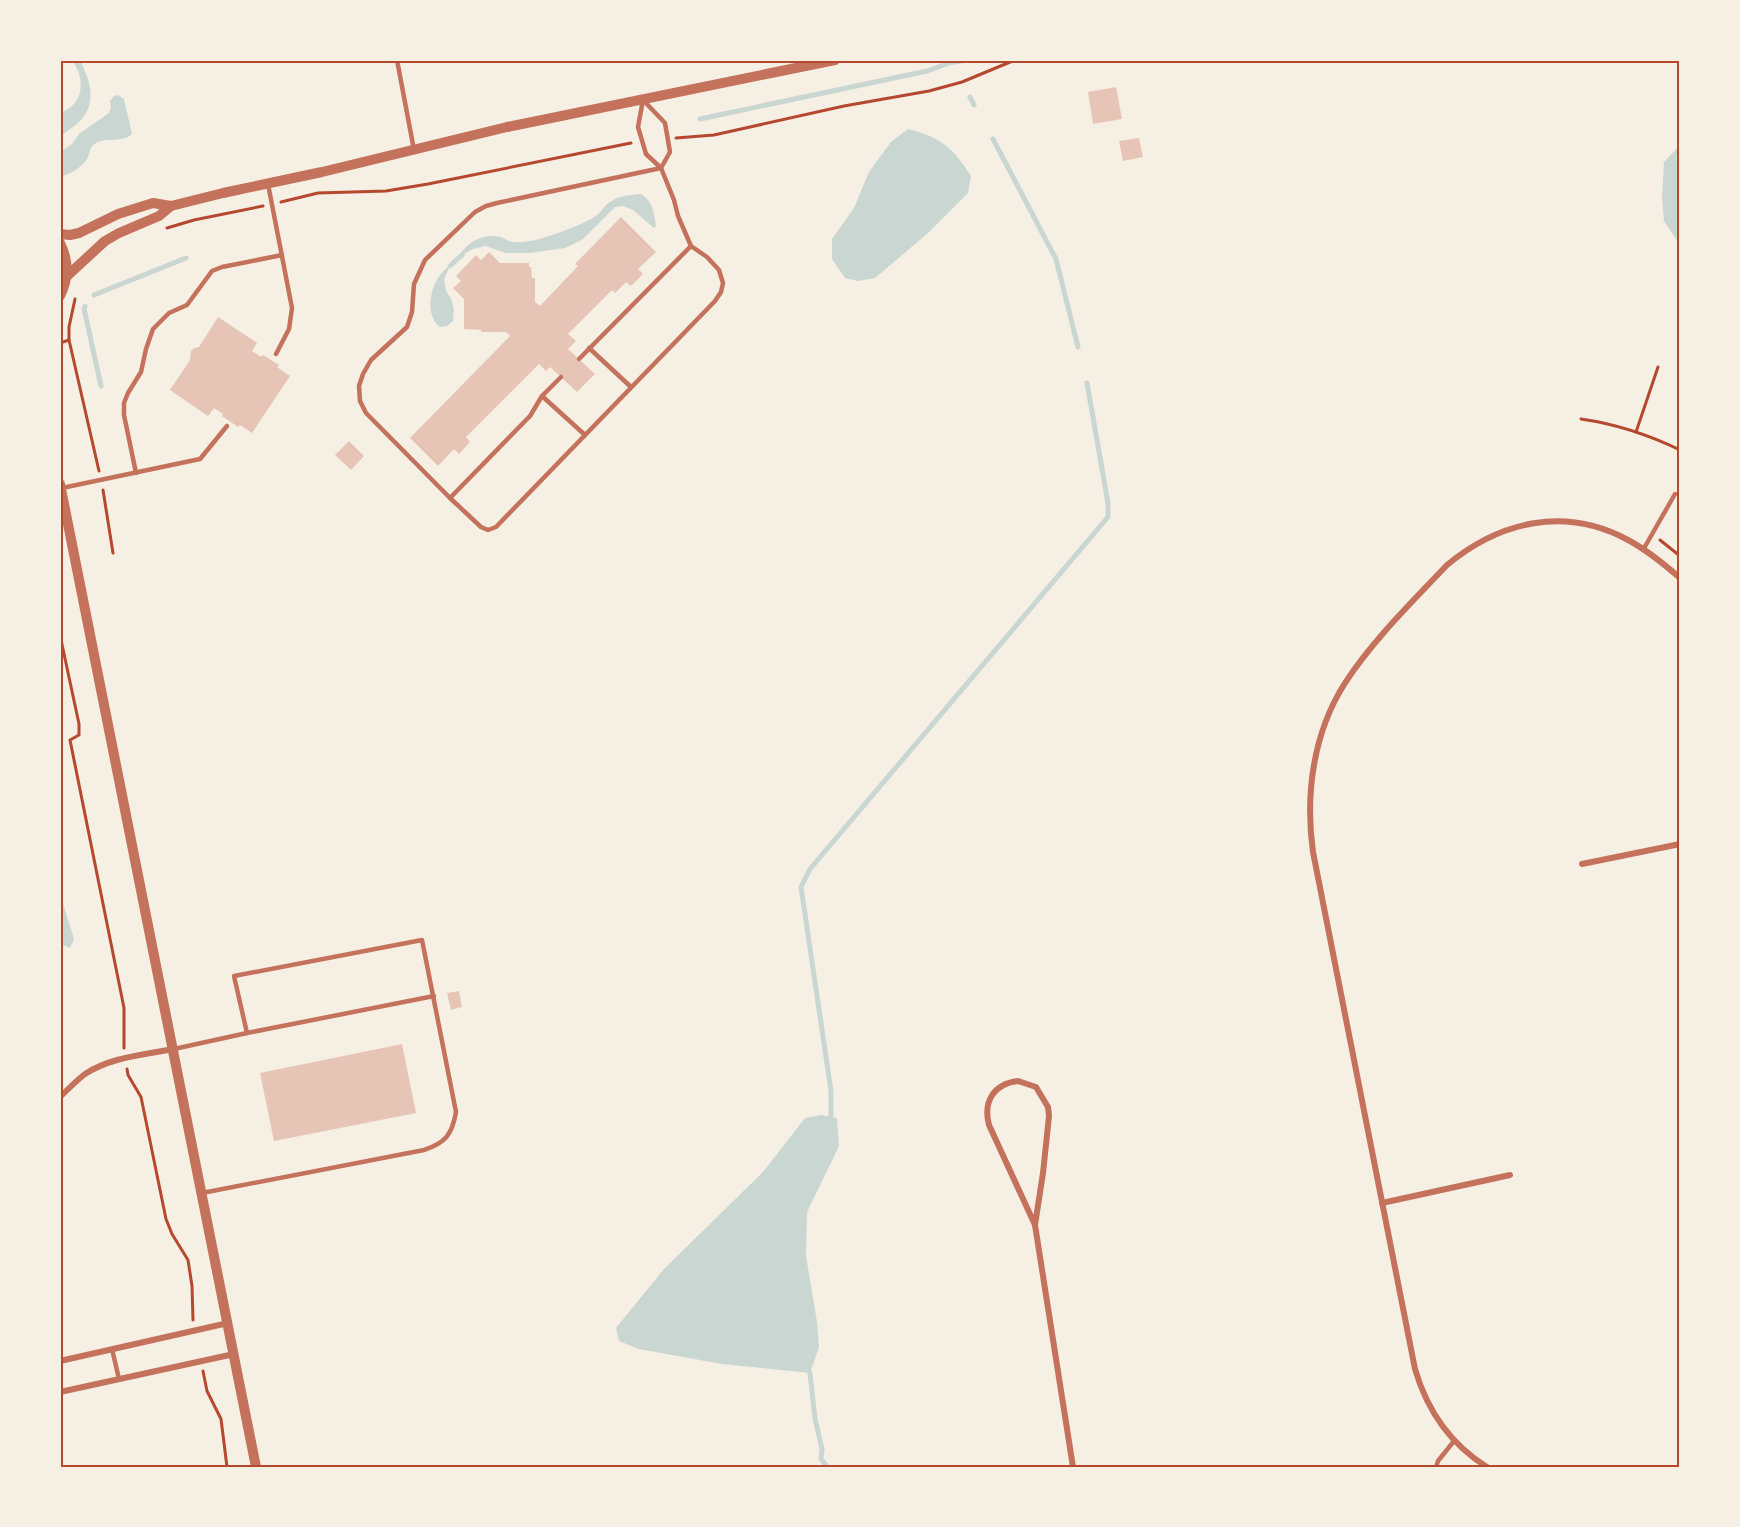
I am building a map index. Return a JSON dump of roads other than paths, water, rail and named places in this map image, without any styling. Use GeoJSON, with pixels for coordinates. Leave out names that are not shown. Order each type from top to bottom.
{"type":"FeatureCollection","features":[{"type":"Feature","properties":{"kind":"street"},"geometry":{"type":"LineString","coordinates":[[60,234],[79,234],[118,214],[153,203],[171,206],[507,127],[835,60]]}},
{"type":"Feature","properties":{"kind":"street"},"geometry":{"type":"LineString","coordinates":[[67,276],[105,241],[159,216],[171,206]]}},
{"type":"Feature","properties":{"kind":"street"},"geometry":{"type":"LineString","coordinates":[[60,243],[66,258],[67,276],[60,296]]}},
{"type":"Feature","properties":{"kind":"street"},"geometry":{"type":"LineString","coordinates":[[60,486],[256,1467]]}},
{"type":"Feature","properties":{"kind":"street"},"geometry":{"type":"LineString","coordinates":[[1487,1467],[1448,1435],[1419,1386],[1311,834],[1311,783],[1316,756],[1329,714],[1344,685],[1376,642],[1447,565],[1482,540],[1520,525],[1572,522],[1592,525],[1614,533],[1643,550],[1680,578]]}},
{"type":"Feature","properties":{"kind":"street"},"geometry":{"type":"LineString","coordinates":[[1582,864],[1680,844]]}},
{"type":"Feature","properties":{"kind":"street"},"geometry":{"type":"LineString","coordinates":[[60,1097],[84,1075],[106,1064],[174,1049]]}},
{"type":"Feature","properties":{"kind":"street"},"geometry":{"type":"LineString","coordinates":[[1035,1224],[1043,1173],[1048,1107],[1036,1087],[1018,1081],[1008,1082],[992,1095],[986,1108],[987,1117],[1035,1224],[1073,1467]]}},
{"type":"Feature","properties":{"kind":"street"},"geometry":{"type":"LineString","coordinates":[[1382,1203],[1510,1175]]}},
{"type":"Feature","properties":{"kind":"street"},"geometry":{"type":"LineString","coordinates":[[60,1360],[228,1323]]}},
{"type":"Feature","properties":{"kind":"street"},"geometry":{"type":"LineString","coordinates":[[60,1392],[234,1354]]}},
{"type":"Feature","properties":{"kind":"lane"},"geometry":{"type":"LineString","coordinates":[[397,60],[414,150]]}},
{"type":"Feature","properties":{"kind":"lane"},"geometry":{"type":"LineString","coordinates":[[643,100],[638,127],[646,154],[661,168],[691,246],[707,257],[719,270],[723,283],[721,292],[715,301],[496,527],[488,530],[450,498],[366,412],[360,401],[359,386],[363,374],[371,360],[406,327],[412,312],[414,284],[425,261],[475,212],[486,206],[661,168],[670,152],[665,123],[643,100]]}},
{"type":"Feature","properties":{"kind":"lane"},"geometry":{"type":"LineString","coordinates":[[268,184],[292,308],[289,329],[276,354]]}},
{"type":"Feature","properties":{"kind":"lane"},"geometry":{"type":"LineString","coordinates":[[579,359],[691,246]]}},
{"type":"Feature","properties":{"kind":"lane"},"geometry":{"type":"LineString","coordinates":[[136,473],[124,415],[124,403],[141,372],[153,329],[169,313],[187,305],[212,271],[282,255]]}},
{"type":"Feature","properties":{"kind":"lane"},"geometry":{"type":"LineString","coordinates":[[590,348],[631,387]]}},
{"type":"Feature","properties":{"kind":"lane"},"geometry":{"type":"LineString","coordinates":[[450,498],[530,416],[542,396],[561,377]]}},
{"type":"Feature","properties":{"kind":"lane"},"geometry":{"type":"LineString","coordinates":[[542,396],[585,435]]}},
{"type":"Feature","properties":{"kind":"lane"},"geometry":{"type":"LineString","coordinates":[[60,486],[101,480],[200,459],[227,426]]}},
{"type":"Feature","properties":{"kind":"lane"},"geometry":{"type":"LineString","coordinates":[[1643,550],[1675,494]]}},
{"type":"Feature","properties":{"kind":"lane"},"geometry":{"type":"LineString","coordinates":[[202,1193],[424,1150],[443,1141],[454,1123],[456,1112],[422,940],[234,976],[247,1033]]}},
{"type":"Feature","properties":{"kind":"lane"},"geometry":{"type":"LineString","coordinates":[[174,1049],[434,996]]}},
{"type":"Feature","properties":{"kind":"lane"},"geometry":{"type":"LineString","coordinates":[[112,1349],[118,1379]]}},
{"type":"Feature","properties":{"kind":"lane"},"geometry":{"type":"LineString","coordinates":[[1436,1467],[1454,1441]]}},
{"type":"Feature","properties":{"kind":"waterway"},"geometry":{"type":"LineString","coordinates":[[700,119],[927,71],[966,60]]}},
{"type":"Feature","properties":{"kind":"waterway"},"geometry":{"type":"LineString","coordinates":[[970,97],[974,105]]}},
{"type":"Feature","properties":{"kind":"waterway"},"geometry":{"type":"LineString","coordinates":[[993,139],[1056,259],[1078,347]]}},
{"type":"Feature","properties":{"kind":"waterway"},"geometry":{"type":"LineString","coordinates":[[450,266],[462,255]]}},
{"type":"Feature","properties":{"kind":"waterway"},"geometry":{"type":"LineString","coordinates":[[94,295],[186,258]]}},
{"type":"Feature","properties":{"kind":"waterway"},"geometry":{"type":"LineString","coordinates":[[85,306],[101,386]]}},
{"type":"Feature","properties":{"kind":"waterway"},"geometry":{"type":"LineString","coordinates":[[831,1117],[831,1091],[801,887],[810,869],[1108,517],[1108,503],[1087,383]]}},
{"type":"Feature","properties":{"kind":"waterway"},"geometry":{"type":"LineString","coordinates":[[810,1373],[815,1419],[822,1449],[821,1459],[825,1467]]}}]}
